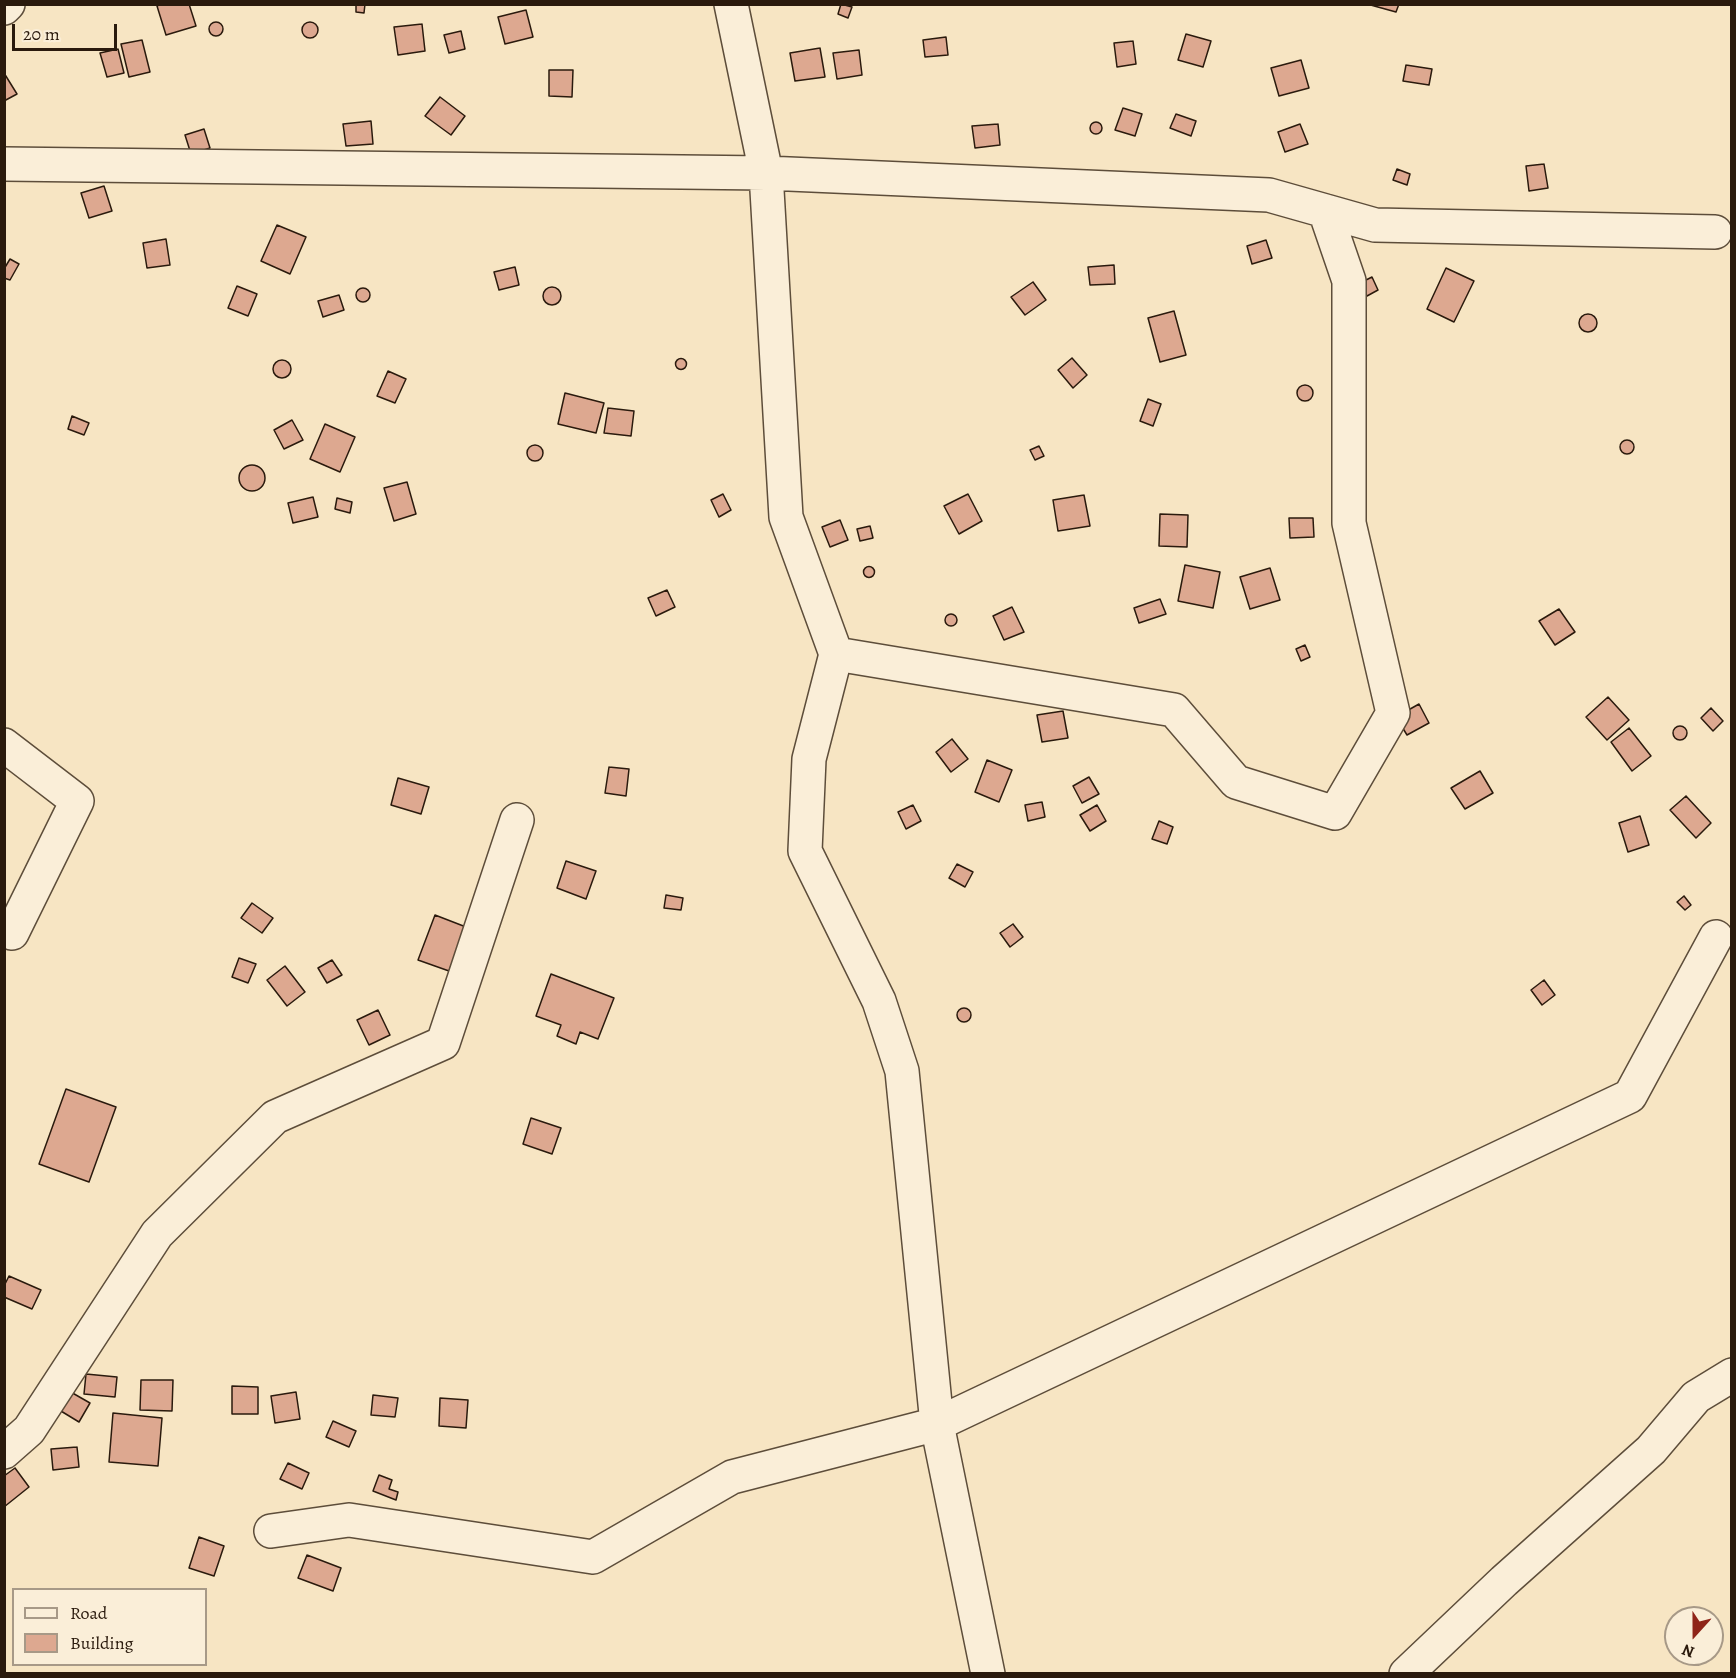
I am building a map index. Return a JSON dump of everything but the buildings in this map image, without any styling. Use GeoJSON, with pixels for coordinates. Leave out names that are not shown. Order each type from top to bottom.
{"type":"FeatureCollection","features":[{"type":"Feature","properties":{"kind":"street"},"geometry":{"type":"LineString","coordinates":[[4,8],[8,4]]}},
{"type":"Feature","properties":{"kind":"street"},"geometry":{"type":"LineString","coordinates":[[731,4],[766,173],[786,517],[836,654],[809,759],[805,851],[879,1001],[902,1071],[937,1424],[988,1674]]}},
{"type":"Feature","properties":{"kind":"street"},"geometry":{"type":"LineString","coordinates":[[4,164],[766,173],[1269,195],[1375,225],[1715,232]]}},
{"type":"Feature","properties":{"kind":"street"},"geometry":{"type":"LineString","coordinates":[[836,654],[1174,710],[1236,782],[1335,813],[1393,713],[1349,523],[1348,281],[1325,211]]}},
{"type":"Feature","properties":{"kind":"street"},"geometry":{"type":"LineString","coordinates":[[4,745],[77,801],[12,933]]}},
{"type":"Feature","properties":{"kind":"street"},"geometry":{"type":"LineString","coordinates":[[4,1452],[29,1430],[157,1234],[275,1117],[443,1043],[517,820]]}},
{"type":"Feature","properties":{"kind":"street"},"geometry":{"type":"LineString","coordinates":[[271,1531],[349,1520],[593,1557],[732,1477],[937,1424],[1630,1096],[1716,937]]}},
{"type":"Feature","properties":{"kind":"street"},"geometry":{"type":"LineString","coordinates":[[1406,1674],[1504,1581],[1652,1450],[1696,1397],[1731,1375]]}}]}
